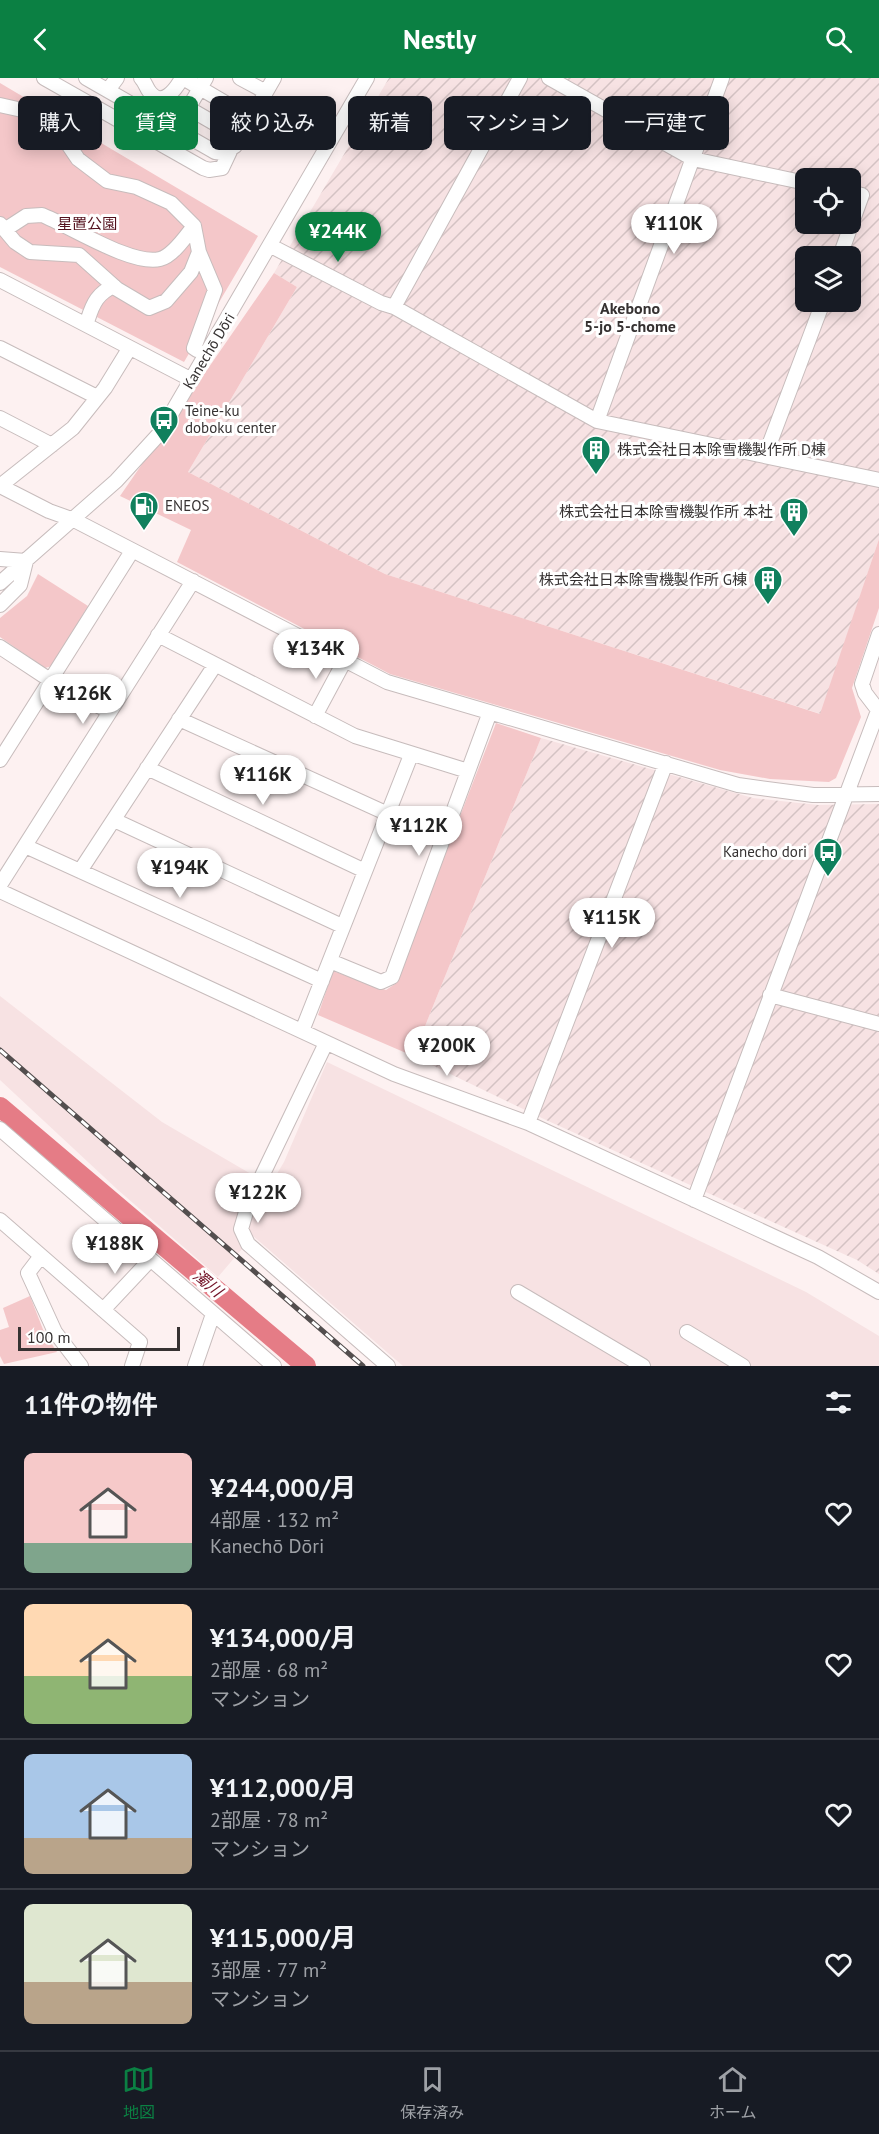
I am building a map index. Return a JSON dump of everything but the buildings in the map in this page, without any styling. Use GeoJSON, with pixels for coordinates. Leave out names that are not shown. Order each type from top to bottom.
{"type":"FeatureCollection","features":[{"type":"Feature","properties":{"kind":"street"},"geometry":{"type":"LineString","coordinates":[[45,78],[76,96]]}},
{"type":"Feature","properties":{"kind":"street"},"geometry":{"type":"LineString","coordinates":[[79,96],[88,78],[118,96]]}},
{"type":"Feature","properties":{"kind":"street"},"geometry":{"type":"LineString","coordinates":[[108,90],[117,78]]}},
{"type":"Feature","properties":{"kind":"street"},"geometry":{"type":"LineString","coordinates":[[141,78],[150,93],[158,98],[168,97],[174,93],[183,78],[203,83],[221,96]]}},
{"type":"Feature","properties":{"kind":"street"},"geometry":{"type":"LineString","coordinates":[[240,78],[266,92]]}},
{"type":"Feature","properties":{"kind":"street"},"geometry":{"type":"LineString","coordinates":[[264,96],[274,78]]}},
{"type":"Feature","properties":{"kind":"street","name":"Kanechō Dōri"},"geometry":{"type":"LineString","coordinates":[[0,583],[116,481],[160,433],[367,78]]}},
{"type":"Feature","properties":{"kind":"street"},"geometry":{"type":"LineString","coordinates":[[394,306],[520,78]]}},
{"type":"Feature","properties":{"kind":"street"},"geometry":{"type":"LineString","coordinates":[[549,78],[693,159],[795,181]]}},
{"type":"Feature","properties":{"kind":"street"},"geometry":{"type":"LineString","coordinates":[[597,421],[722,78]]}},
{"type":"Feature","properties":{"kind":"street"},"geometry":{"type":"LineString","coordinates":[[195,96],[203,83]]}},
{"type":"Feature","properties":{"kind":"street"},"geometry":{"type":"LineString","coordinates":[[0,105],[22,110],[60,131],[78,159],[107,181],[136,187],[171,203],[194,226],[199,252],[215,290],[194,348],[197,350]]}},
{"type":"Feature","properties":{"kind":"street"},"geometry":{"type":"LineString","coordinates":[[102,110],[209,170],[222,168],[230,151],[215,152],[198,142]]}},
{"type":"Feature","properties":{"kind":"street"},"geometry":{"type":"LineString","coordinates":[[194,226],[168,255],[160,259],[129,256],[42,215],[26,216],[3,226],[15,242],[30,252],[79,255],[114,286],[149,308],[166,301],[191,272],[199,252]]}},
{"type":"Feature","properties":{"kind":"street"},"geometry":{"type":"LineString","coordinates":[[271,246],[381,303],[394,306],[597,421],[879,480]]}},
{"type":"Feature","properties":{"kind":"street"},"geometry":{"type":"LineString","coordinates":[[0,280],[192,380]]}},
{"type":"Feature","properties":{"kind":"street"},"geometry":{"type":"LineString","coordinates":[[88,319],[94,302],[102,291],[114,286]]}},
{"type":"Feature","properties":{"kind":"street"},"geometry":{"type":"LineString","coordinates":[[215,290],[229,294]]}},
{"type":"Feature","properties":{"kind":"street"},"geometry":{"type":"LineString","coordinates":[[765,456],[819,312]]}},
{"type":"Feature","properties":{"kind":"street"},"geometry":{"type":"LineString","coordinates":[[0,348],[97,398]]}},
{"type":"Feature","properties":{"kind":"street"},"geometry":{"type":"LineString","coordinates":[[129,348],[97,398],[73,428],[0,486],[49,511],[74,520],[387,682],[738,784],[782,792],[879,794]]}},
{"type":"Feature","properties":{"kind":"street"},"geometry":{"type":"LineString","coordinates":[[0,418],[52,445]]}},
{"type":"Feature","properties":{"kind":"street"},"geometry":{"type":"LineString","coordinates":[[0,760],[132,551]]}},
{"type":"Feature","properties":{"kind":"street"},"geometry":{"type":"LineString","coordinates":[[0,559],[26,561],[20,585],[0,605]]}},
{"type":"Feature","properties":{"kind":"street"},"geometry":{"type":"LineString","coordinates":[[0,885],[193,581]]}},
{"type":"Feature","properties":{"kind":"street"},"geometry":{"type":"LineString","coordinates":[[694,1200],[845,794],[879,709],[865,693],[862,684],[879,634]]}},
{"type":"Feature","properties":{"kind":"street"},"geometry":{"type":"LineString","coordinates":[[158,635],[355,736],[468,771]]}},
{"type":"Feature","properties":{"kind":"street"},"geometry":{"type":"LineString","coordinates":[[1,650],[50,681],[110,712]]}},
{"type":"Feature","properties":{"kind":"street"},"geometry":{"type":"LineString","coordinates":[[315,716],[345,660]]}},
{"type":"Feature","properties":{"kind":"street"},"geometry":{"type":"LineString","coordinates":[[80,871],[215,665]]}},
{"type":"Feature","properties":{"kind":"street"},"geometry":{"type":"LineString","coordinates":[[330,961],[381,982],[392,977],[490,712]]}},
{"type":"Feature","properties":{"kind":"street"},"geometry":{"type":"LineString","coordinates":[[180,719],[388,814]]}},
{"type":"Feature","properties":{"kind":"street"},"geometry":{"type":"LineString","coordinates":[[303,1031],[342,926],[411,755]]}},
{"type":"Feature","properties":{"kind":"street"},"geometry":{"type":"LineString","coordinates":[[528,1123],[666,763]]}},
{"type":"Feature","properties":{"kind":"street"},"geometry":{"type":"LineString","coordinates":[[147,768],[365,871]]}},
{"type":"Feature","properties":{"kind":"street"},"geometry":{"type":"LineString","coordinates":[[114,820],[342,926]]}},
{"type":"Feature","properties":{"kind":"street"},"geometry":{"type":"LineString","coordinates":[[25,846],[322,981]]}},
{"type":"Feature","properties":{"kind":"street"},"geometry":{"type":"LineString","coordinates":[[0,891],[394,1074],[528,1123],[818,1257],[879,1292]]}},
{"type":"Feature","properties":{"kind":"street"},"geometry":{"type":"LineString","coordinates":[[770,995],[879,1024]]}},
{"type":"Feature","properties":{"kind":"street"},"geometry":{"type":"LineString","coordinates":[[326,1043],[244,1214],[241,1229],[248,1244],[388,1366]]}},
{"type":"Feature","properties":{"kind":"street"},"geometry":{"type":"LineString","coordinates":[[0,1129],[149,1261],[213,1314],[267,1364]]}},
{"type":"Feature","properties":{"kind":"street"},"geometry":{"type":"LineString","coordinates":[[0,1220],[140,1342],[132,1366]]}},
{"type":"Feature","properties":{"kind":"street"},"geometry":{"type":"LineString","coordinates":[[42,1256],[28,1273],[55,1332],[81,1366]]}},
{"type":"Feature","properties":{"kind":"street"},"geometry":{"type":"LineString","coordinates":[[103,1310],[149,1261]]}},
{"type":"Feature","properties":{"kind":"street"},"geometry":{"type":"LineString","coordinates":[[518,1292],[643,1366]]}},
{"type":"Feature","properties":{"kind":"street"},"geometry":{"type":"LineString","coordinates":[[195,1366],[213,1314]]}},
{"type":"Feature","properties":{"kind":"street"},"geometry":{"type":"LineString","coordinates":[[687,1332],[743,1366]]}},
{"type":"Feature","properties":{"kind":"shaded area"},"geometry":{"type":"Polygon","coordinates":[[[389,78],[879,78],[879,539],[821,714],[385,574],[188,472],[297,287],[274,273],[348,148],[348,150],[432,150],[432,96],[378,96],[389,78]]]}},
{"type":"Feature","properties":{"kind":"shaded area"},"geometry":{"type":"Polygon","coordinates":[[[541,738],[753,798],[818,805],[879,804],[879,1274],[857,1260],[546,1120],[413,1056],[541,738]]]}},
{"type":"Feature","properties":{"kind":"shaded area"},"geometry":{"type":"Polygon","coordinates":[[[0,996],[162,1122],[251,1174],[272,1182],[284,1162],[327,1062],[806,1292],[879,1336],[879,1366],[403,1366],[253,1236],[218,1277],[118,1190],[0,1080],[0,996]]]}},
{"type":"Feature","properties":{"kind":"green space","name":"星置公園"},"geometry":{"type":"Polygon","coordinates":[[[0,83],[22,96],[18,96],[18,150],[102,150],[102,143],[258,236],[184,362],[0,267],[0,83]]]}},
{"type":"Feature","properties":{"kind":"green space"},"geometry":{"type":"Polygon","coordinates":[[[274,273],[297,287],[188,472],[385,574],[820,714],[879,539],[879,608],[852,688],[861,717],[836,778],[829,782],[770,779],[720,770],[390,674],[177,562],[191,530],[120,496],[274,273]]]}},
{"type":"Feature","properties":{"kind":"green space"},"geometry":{"type":"Polygon","coordinates":[[[38,574],[88,606],[52,666],[45,668],[0,637],[0,618],[27,596],[38,574]]]}},
{"type":"Feature","properties":{"kind":"green space"},"geometry":{"type":"Polygon","coordinates":[[[496,723],[541,738],[413,1056],[318,1015],[333,971],[386,990],[395,984],[496,723]]]}},
{"type":"Feature","properties":{"kind":"green space"},"geometry":{"type":"Polygon","coordinates":[[[30,1296],[44,1332],[57,1352],[4,1364],[0,1356],[0,1330],[9,1327],[3,1308],[30,1296]]]}},
{"type":"Feature","properties":{"kind":"waterway","name":"濁川"},"geometry":{"type":"LineString","coordinates":[[0,1107],[306,1366]]}},
{"type":"Feature","properties":{"kind":"waterway","name":"濁川"},"geometry":{"type":"LineString","coordinates":[[8,1121],[11,1116]]}},
{"type":"Feature","properties":{"kind":"railway"},"geometry":{"type":"LineString","coordinates":[[0,1050],[363,1366]]}},
{"type":"Feature","properties":{"kind":"place","name":"Teine-ku doboku center"},"geometry":{"type":"Point","coordinates":[164,446]}},
{"type":"Feature","properties":{"kind":"place","name":"株式会社日本除雪機製作所 D棟"},"geometry":{"type":"Point","coordinates":[596,476]}},
{"type":"Feature","properties":{"kind":"place","name":"ENEOS"},"geometry":{"type":"Point","coordinates":[144,532]}},
{"type":"Feature","properties":{"kind":"place","name":"株式会社日本除雪機製作所 本社"},"geometry":{"type":"Point","coordinates":[794,538]}},
{"type":"Feature","properties":{"kind":"place","name":"株式会社日本除雪機製作所 G棟"},"geometry":{"type":"Point","coordinates":[768,606]}},
{"type":"Feature","properties":{"kind":"place","name":"Kanecho dori"},"geometry":{"type":"Point","coordinates":[828,878]}},
{"type":"Feature","properties":{"kind":"district","name":"Akebono 5-jo 5-chome"},"geometry":{"type":"Point","coordinates":[630,317]}}]}
